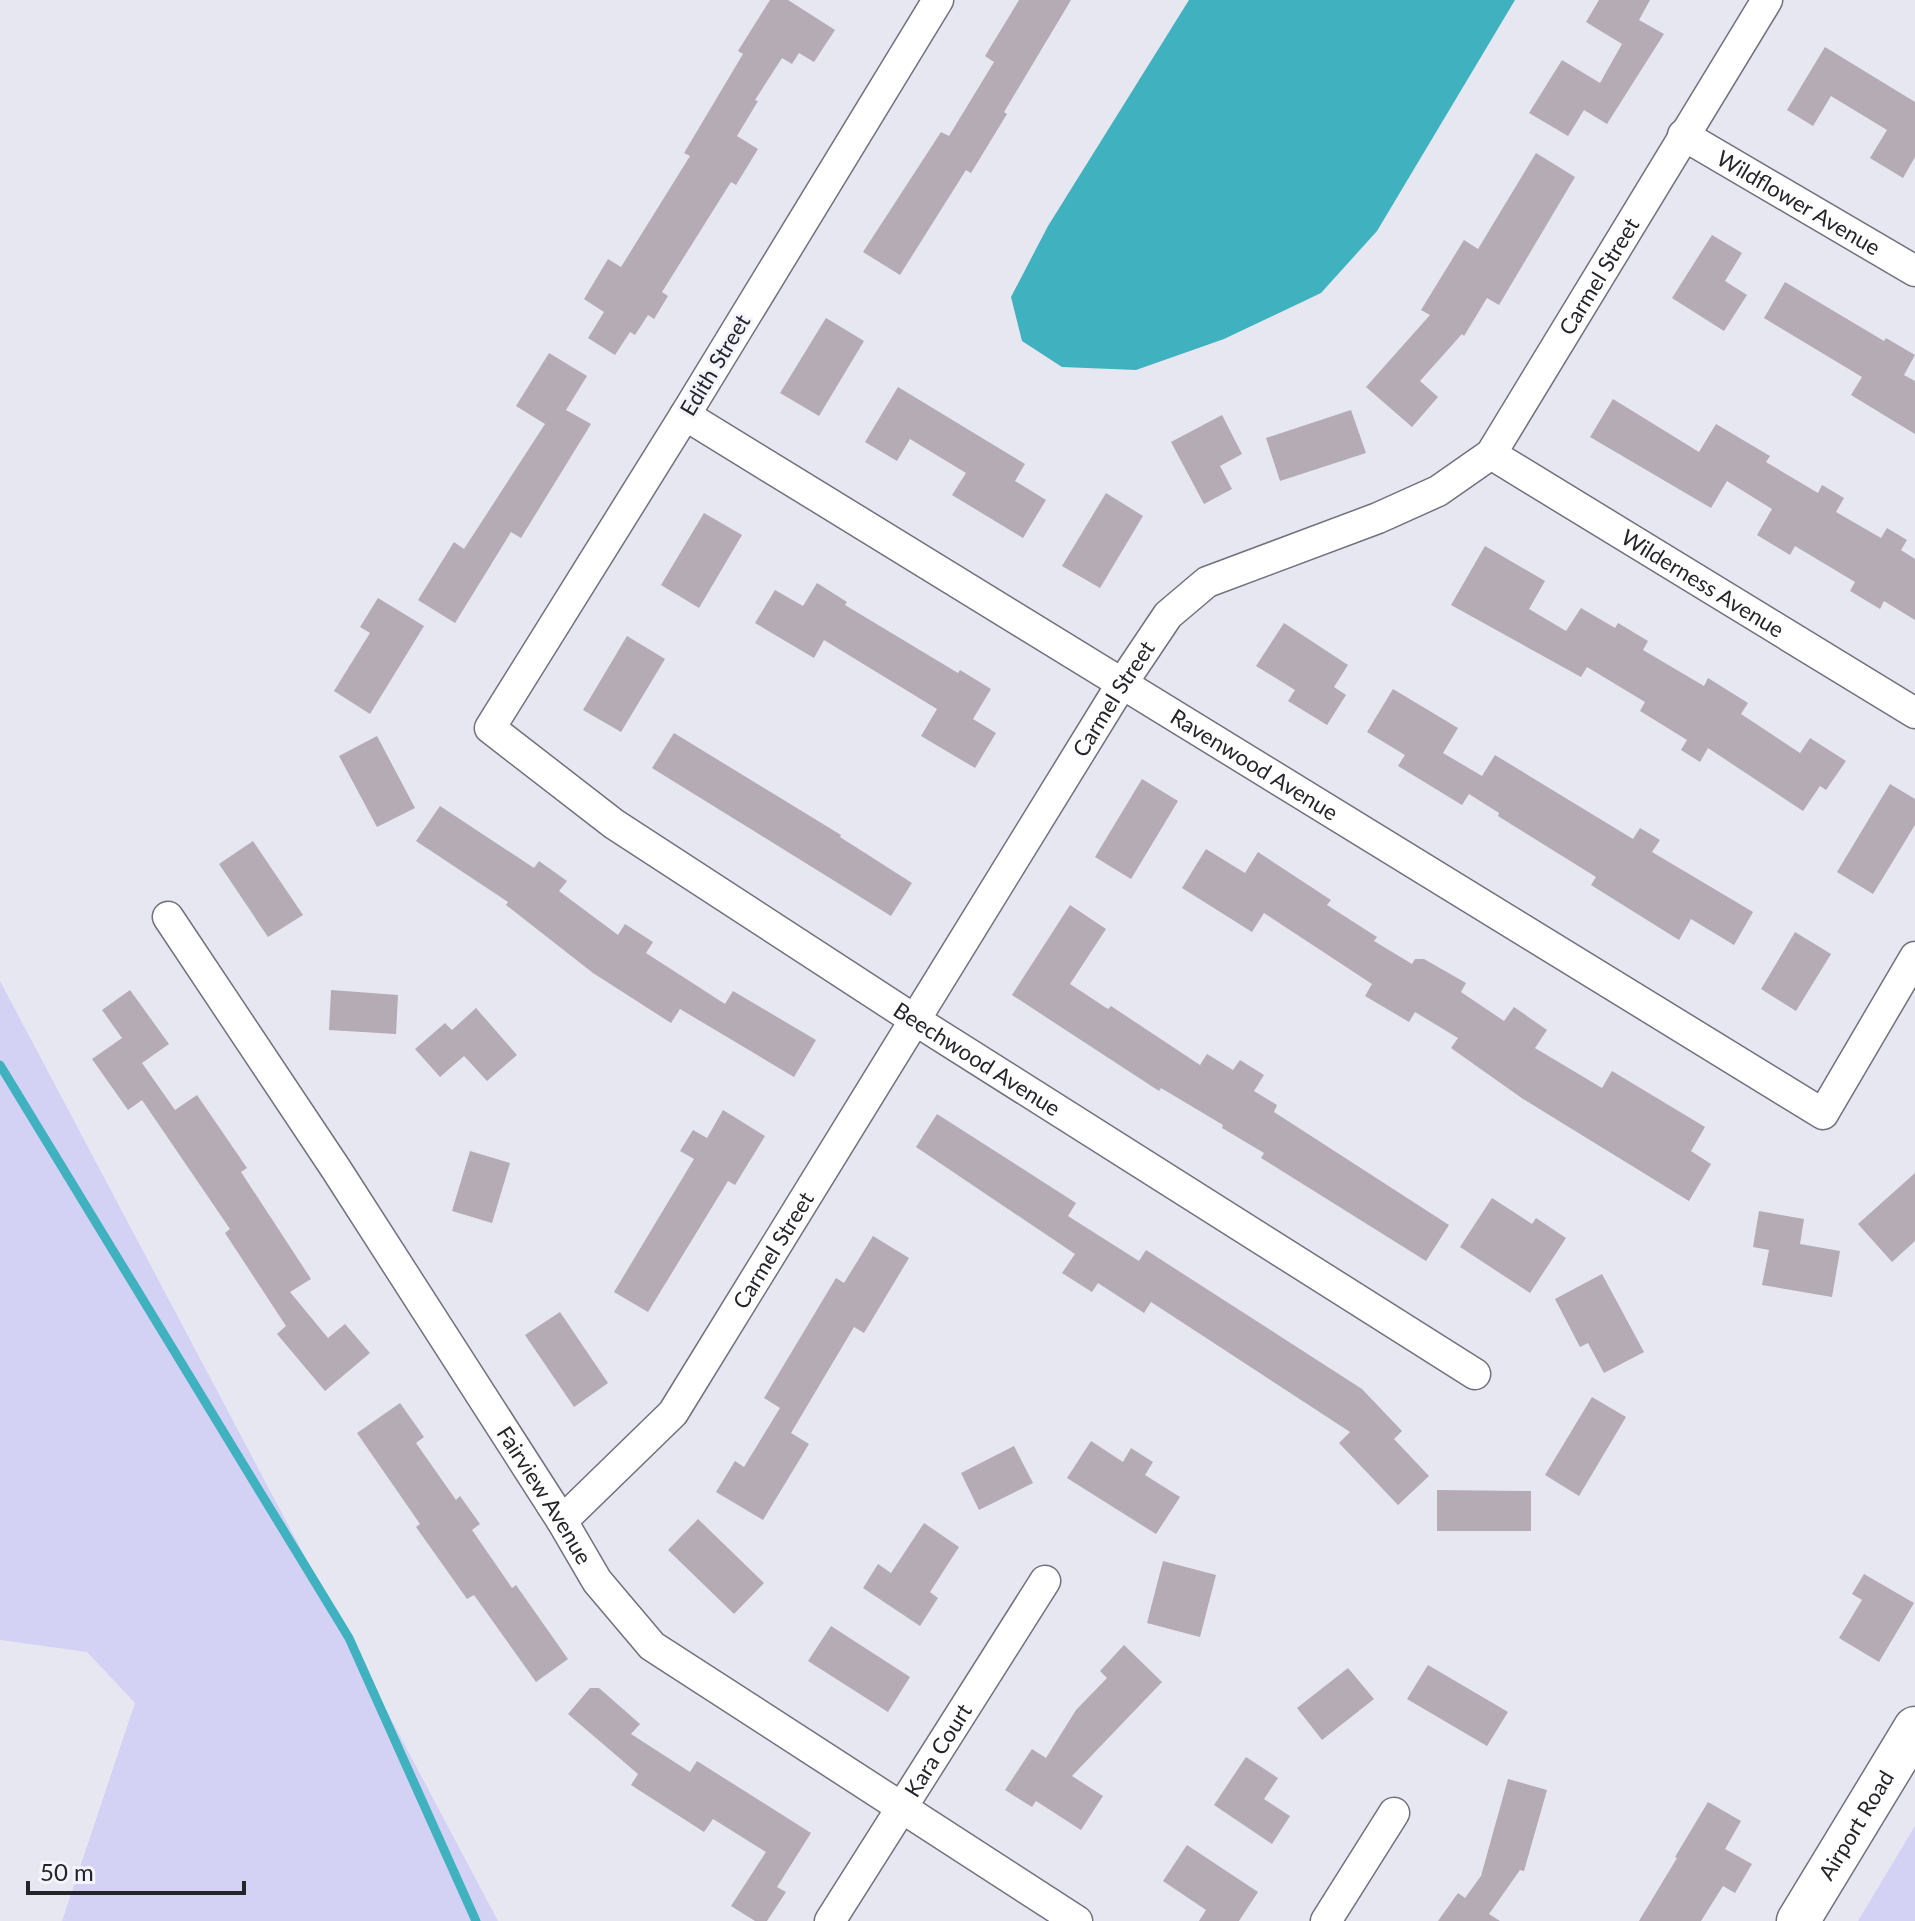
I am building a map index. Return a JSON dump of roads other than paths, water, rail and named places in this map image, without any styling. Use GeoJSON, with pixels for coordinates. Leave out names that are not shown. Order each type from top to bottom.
{"type":"FeatureCollection","features":[{"type":"Feature","properties":{"kind":"main road","name":"Airport Road"},"geometry":{"type":"LineString","coordinates":[[1798,1921],[1915,1728]]}},
{"type":"Feature","properties":{"kind":"street","name":"Edith Street"},"geometry":{"type":"LineString","coordinates":[[490,728],[938,0]]}},
{"type":"Feature","properties":{"kind":"street","name":"Carmel Street"},"geometry":{"type":"LineString","coordinates":[[562,1521],[673,1413],[1121,685],[1168,615],[1207,582],[1426,497],[1491,454],[1767,0]]}},
{"type":"Feature","properties":{"kind":"street","name":"Wildflower Avenue"},"geometry":{"type":"LineString","coordinates":[[1683,135],[1915,271]]}},
{"type":"Feature","properties":{"kind":"street","name":"Ravenwood Avenue"},"geometry":{"type":"LineString","coordinates":[[685,415],[1823,1114],[1915,957]]}},
{"type":"Feature","properties":{"kind":"street","name":"Wilderness Avenue"},"geometry":{"type":"LineString","coordinates":[[1491,454],[1915,713]]}},
{"type":"Feature","properties":{"kind":"street","name":"Beechwood Avenue"},"geometry":{"type":"LineString","coordinates":[[490,728],[614,824],[915,1020],[1475,1374]]}},
{"type":"Feature","properties":{"kind":"street","name":"Fairview Avenue"},"geometry":{"type":"LineString","coordinates":[[168,917],[336,1169],[562,1521],[597,1581],[652,1646],[1077,1921]]}},
{"type":"Feature","properties":{"kind":"street","name":"Kara Court"},"geometry":{"type":"LineString","coordinates":[[830,1921],[1045,1581]]}},
{"type":"Feature","properties":{"kind":"street"},"geometry":{"type":"LineString","coordinates":[[1326,1921],[1394,1813]]}},
{"type":"Feature","properties":{"kind":"water"},"geometry":{"type":"Polygon","coordinates":[[[1189,0],[1515,0],[1377,231],[1321,293],[1224,339],[1136,370],[1062,367],[1022,341],[1011,297],[1048,226],[1189,0]]]}},
{"type":"Feature","properties":{"kind":"waterway"},"geometry":{"type":"LineString","coordinates":[[0,1065],[349,1638],[476,1921]]}}]}
